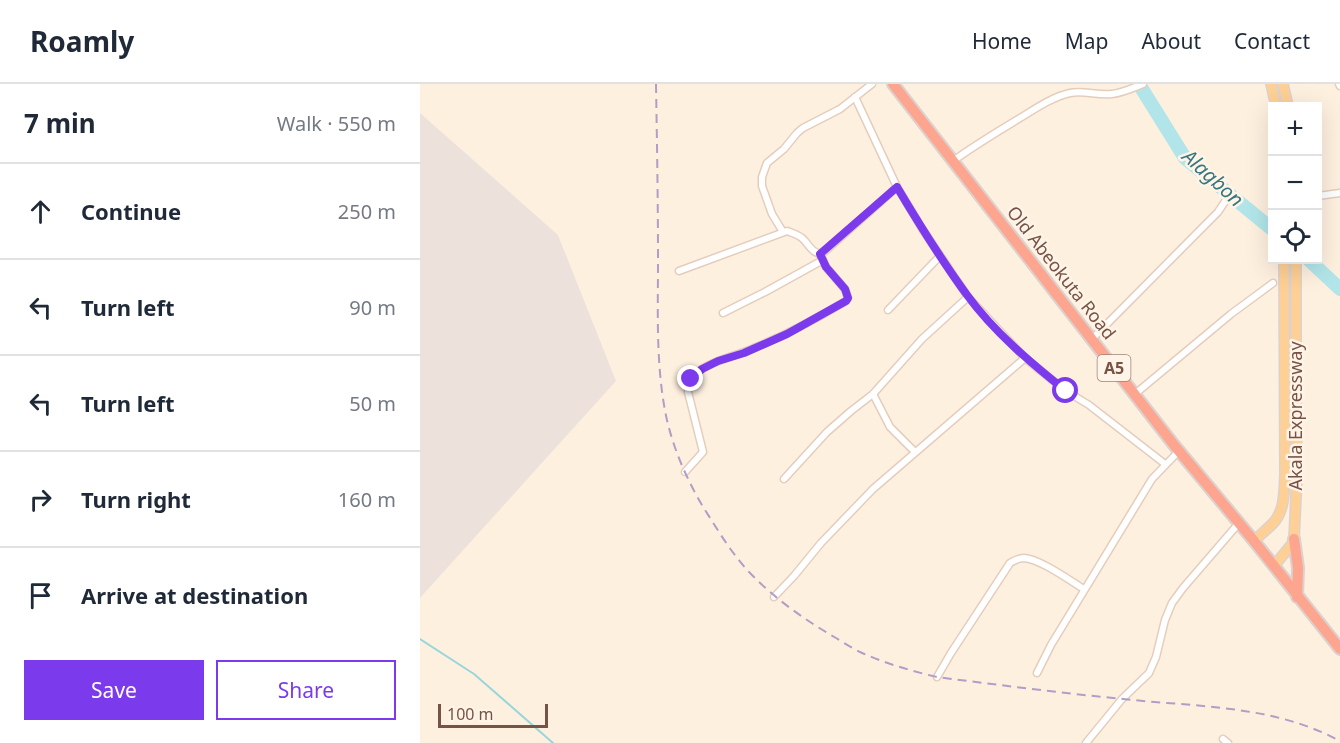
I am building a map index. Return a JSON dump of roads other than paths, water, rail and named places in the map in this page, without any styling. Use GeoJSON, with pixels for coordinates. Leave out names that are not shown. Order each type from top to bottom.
{"type":"FeatureCollection","features":[{"type":"Feature","properties":{"kind":"highway","name":"Old Abeokuta Road"},"geometry":{"type":"LineString","coordinates":[[893,84],[1179,452],[1340,649]]}},
{"type":"Feature","properties":{"kind":"highway"},"geometry":{"type":"LineString","coordinates":[[1294,539],[1298,568],[1297,597]]}},
{"type":"Feature","properties":{"kind":"main road"},"geometry":{"type":"LineString","coordinates":[[1271,84],[1275,102]]}},
{"type":"Feature","properties":{"kind":"main road"},"geometry":{"type":"LineString","coordinates":[[1283,84],[1287,102]]}},
{"type":"Feature","properties":{"kind":"main road","name":"Akala Expressway"},"geometry":{"type":"LineString","coordinates":[[1254,541],[1276,519],[1281,511],[1284,495],[1284,264]]}},
{"type":"Feature","properties":{"kind":"main road","name":"Akala Expressway"},"geometry":{"type":"LineString","coordinates":[[1294,539],[1297,475],[1296,264]]}},
{"type":"Feature","properties":{"kind":"main road"},"geometry":{"type":"LineString","coordinates":[[1274,566],[1294,539]]}},
{"type":"Feature","properties":{"kind":"street"},"geometry":{"type":"LineString","coordinates":[[783,232],[772,214],[762,186],[762,177],[767,163],[784,149],[803,128],[840,109],[872,84]]}},
{"type":"Feature","properties":{"kind":"street"},"geometry":{"type":"LineString","coordinates":[[953,161],[976,144],[1057,98],[1071,93],[1113,94],[1143,84]]}},
{"type":"Feature","properties":{"kind":"street"},"geometry":{"type":"LineString","coordinates":[[855,97],[897,187],[968,297],[1025,358],[1165,464]]}},
{"type":"Feature","properties":{"kind":"street"},"geometry":{"type":"LineString","coordinates":[[723,313],[765,292],[821,257],[897,187]]}},
{"type":"Feature","properties":{"kind":"street"},"geometry":{"type":"LineString","coordinates":[[1322,195],[1340,193]]}},
{"type":"Feature","properties":{"kind":"street"},"geometry":{"type":"LineString","coordinates":[[1092,339],[1218,212],[1228,197]]}},
{"type":"Feature","properties":{"kind":"street"},"geometry":{"type":"LineString","coordinates":[[679,272],[787,231],[797,234],[821,257],[826,267],[845,289],[848,298],[787,334],[744,353],[718,361],[702,369],[691,379],[688,392],[703,452],[685,472]]}},
{"type":"Feature","properties":{"kind":"street"},"geometry":{"type":"LineString","coordinates":[[888,310],[940,256]]}},
{"type":"Feature","properties":{"kind":"street"},"geometry":{"type":"LineString","coordinates":[[1135,394],[1231,314],[1273,283]]}},
{"type":"Feature","properties":{"kind":"street"},"geometry":{"type":"LineString","coordinates":[[784,478],[827,432],[873,394],[922,339],[968,297]]}},
{"type":"Feature","properties":{"kind":"street"},"geometry":{"type":"LineString","coordinates":[[774,597],[821,543],[873,489],[1025,358]]}},
{"type":"Feature","properties":{"kind":"street"},"geometry":{"type":"LineString","coordinates":[[873,394],[890,427],[915,452]]}},
{"type":"Feature","properties":{"kind":"street"},"geometry":{"type":"LineString","coordinates":[[1037,674],[1084,589],[1152,479],[1179,452]]}},
{"type":"Feature","properties":{"kind":"street"},"geometry":{"type":"LineString","coordinates":[[1086,743],[1122,699],[1149,673],[1172,603],[1239,523]]}},
{"type":"Feature","properties":{"kind":"street"},"geometry":{"type":"LineString","coordinates":[[937,677],[1010,563],[1015,559],[1022,558],[1040,563],[1084,589]]}},
{"type":"Feature","properties":{"kind":"waterway","name":"Alagbon"},"geometry":{"type":"LineString","coordinates":[[1142,89],[1185,158],[1268,226]]}},
{"type":"Feature","properties":{"kind":"waterway","name":"Alagbon"},"geometry":{"type":"LineString","coordinates":[[1313,264],[1340,289]]}},
{"type":"Feature","properties":{"kind":"waterway"},"geometry":{"type":"LineString","coordinates":[[420,639],[474,674],[553,743]]}},
{"type":"Feature","properties":{"kind":"railway"},"geometry":{"type":"LineString","coordinates":[[656,84],[658,333],[661,387],[667,419],[685,473],[698,498],[732,551],[760,583],[802,616],[851,647],[878,660],[917,672],[937,677],[1053,692],[1206,706],[1262,714],[1289,720],[1340,741]]}}]}
